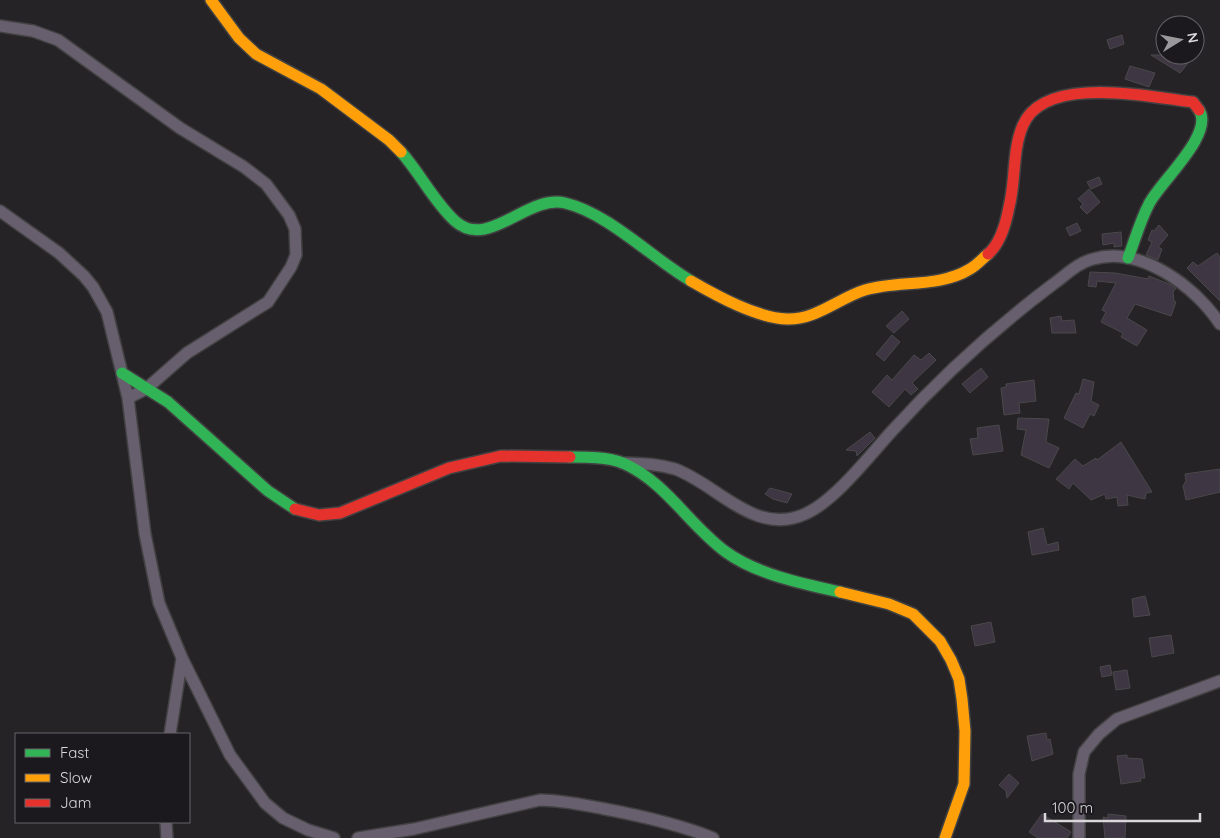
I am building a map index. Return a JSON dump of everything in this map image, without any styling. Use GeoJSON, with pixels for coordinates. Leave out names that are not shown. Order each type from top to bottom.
{"type":"FeatureCollection","features":[{"type":"Feature","properties":{"kind":"street"},"geometry":{"type":"LineString","coordinates":[[211,0],[248,48],[268,63],[302,76],[395,144],[458,224],[475,229],[486,229],[507,221],[526,207],[538,203],[555,201],[575,205],[640,245],[700,288],[779,318],[794,319],[815,314],[868,289],[952,278],[983,261],[1003,236],[1008,217],[1018,143],[1023,124],[1029,112],[1042,102],[1055,97],[1102,93],[1193,102],[1202,116],[1202,125],[1186,155],[1150,203],[1128,258]]}},
{"type":"Feature","properties":{"kind":"street"},"geometry":{"type":"LineString","coordinates":[[0,26],[33,31],[58,40],[180,128],[244,167],[266,184],[289,215],[295,230],[296,255],[291,267],[268,302],[187,353],[146,389],[128,398]]}},
{"type":"Feature","properties":{"kind":"street"},"geometry":{"type":"LineString","coordinates":[[0,211],[59,254],[93,287],[107,312],[128,398],[151,569],[159,602],[182,658],[230,755],[265,803],[283,818],[308,830],[334,838]]}},
{"type":"Feature","properties":{"kind":"street"},"geometry":{"type":"LineString","coordinates":[[122,373],[168,402],[268,491],[296,510],[319,515],[340,513],[450,468],[501,456],[584,457],[674,469],[692,477],[733,504],[758,516],[781,519],[806,514],[827,499],[927,395],[1036,297],[1073,268],[1093,259],[1128,258],[1170,274],[1193,290],[1220,324]]}},
{"type":"Feature","properties":{"kind":"street"},"geometry":{"type":"LineString","coordinates":[[622,463],[662,488],[690,520],[727,553],[792,581],[900,608],[913,614],[940,641],[959,679],[965,731],[964,784],[945,838]]}},
{"type":"Feature","properties":{"kind":"street"},"geometry":{"type":"LineString","coordinates":[[170,733],[182,658]]}},
{"type":"Feature","properties":{"kind":"street"},"geometry":{"type":"LineString","coordinates":[[1079,838],[1079,774],[1084,752],[1099,734],[1117,719],[1220,681]]}},
{"type":"Feature","properties":{"kind":"street"},"geometry":{"type":"LineString","coordinates":[[358,838],[414,829],[540,800],[556,800],[649,818],[712,838]]}},
{"type":"Feature","properties":{"kind":"street"},"geometry":{"type":"LineString","coordinates":[[166,823],[167,838]]}},
{"type":"Feature","properties":{"kind":"building"},"geometry":{"type":"Polygon","coordinates":[[[1122,35],[1124,44],[1110,49],[1107,40],[1122,35]]]}},
{"type":"Feature","properties":{"kind":"building"},"geometry":{"type":"Polygon","coordinates":[[[1167,65],[1187,65],[1180,73],[1167,65]]]}},
{"type":"Feature","properties":{"kind":"building"},"geometry":{"type":"Polygon","coordinates":[[[1130,66],[1155,73],[1149,87],[1125,79],[1130,66]]]}},
{"type":"Feature","properties":{"kind":"building"},"geometry":{"type":"Polygon","coordinates":[[[1099,177],[1102,184],[1091,189],[1087,182],[1099,177]]]}},
{"type":"Feature","properties":{"kind":"building"},"geometry":{"type":"Polygon","coordinates":[[[1089,189],[1100,202],[1087,214],[1080,207],[1083,204],[1078,199],[1089,189]]]}},
{"type":"Feature","properties":{"kind":"building"},"geometry":{"type":"Polygon","coordinates":[[[1077,223],[1081,231],[1070,236],[1066,228],[1077,223]]]}},
{"type":"Feature","properties":{"kind":"building"},"geometry":{"type":"Polygon","coordinates":[[[1159,225],[1168,235],[1158,247],[1162,249],[1158,260],[1146,255],[1152,242],[1148,240],[1152,230],[1154,231],[1159,225]]]}},
{"type":"Feature","properties":{"kind":"building"},"geometry":{"type":"Polygon","coordinates":[[[1121,232],[1122,246],[1114,247],[1114,243],[1103,245],[1102,234],[1121,232]]]}},
{"type":"Feature","properties":{"kind":"building"},"geometry":{"type":"Polygon","coordinates":[[[1217,253],[1220,257],[1220,301],[1187,268],[1193,262],[1198,266],[1217,253]]]}},
{"type":"Feature","properties":{"kind":"building"},"geometry":{"type":"Polygon","coordinates":[[[1090,272],[1115,273],[1148,279],[1149,276],[1169,284],[1176,288],[1173,292],[1174,301],[1176,302],[1171,316],[1135,304],[1127,318],[1147,330],[1137,346],[1121,337],[1123,333],[1101,322],[1106,312],[1102,310],[1116,283],[1097,281],[1096,287],[1088,286],[1090,272]]]}},
{"type":"Feature","properties":{"kind":"building"},"geometry":{"type":"Polygon","coordinates":[[[902,311],[909,319],[894,333],[886,326],[902,311]]]}},
{"type":"Feature","properties":{"kind":"building"},"geometry":{"type":"Polygon","coordinates":[[[1061,316],[1062,321],[1074,320],[1076,333],[1052,333],[1050,318],[1061,316]]]}},
{"type":"Feature","properties":{"kind":"building"},"geometry":{"type":"Polygon","coordinates":[[[892,335],[900,342],[884,361],[876,354],[892,335]]]}},
{"type":"Feature","properties":{"kind":"building"},"geometry":{"type":"Polygon","coordinates":[[[929,353],[936,360],[912,383],[918,389],[911,395],[905,389],[889,407],[872,392],[887,375],[892,380],[914,355],[921,360],[929,353]]]}},
{"type":"Feature","properties":{"kind":"building"},"geometry":{"type":"Polygon","coordinates":[[[981,368],[988,377],[970,393],[962,384],[981,368]]]}},
{"type":"Feature","properties":{"kind":"building"},"geometry":{"type":"Polygon","coordinates":[[[1083,379],[1094,382],[1091,401],[1099,405],[1094,416],[1090,414],[1083,428],[1064,418],[1076,393],[1079,394],[1083,379]]]}},
{"type":"Feature","properties":{"kind":"building"},"geometry":{"type":"Polygon","coordinates":[[[1034,380],[1036,401],[1019,403],[1020,413],[1004,415],[1001,388],[1006,387],[1006,384],[1034,380]]]}},
{"type":"Feature","properties":{"kind":"building"},"geometry":{"type":"Polygon","coordinates":[[[1018,418],[1049,419],[1046,442],[1059,448],[1049,468],[1021,455],[1026,430],[1017,429],[1018,418]]]}},
{"type":"Feature","properties":{"kind":"building"},"geometry":{"type":"Polygon","coordinates":[[[999,425],[1003,451],[973,455],[970,439],[978,438],[977,428],[999,425]]]}},
{"type":"Feature","properties":{"kind":"building"},"geometry":{"type":"Polygon","coordinates":[[[870,432],[875,438],[857,456],[856,451],[846,450],[870,432]]]}},
{"type":"Feature","properties":{"kind":"building"},"geometry":{"type":"Polygon","coordinates":[[[1121,442],[1152,492],[1146,493],[1145,499],[1127,495],[1128,505],[1118,506],[1117,497],[1106,499],[1105,494],[1091,500],[1073,483],[1069,489],[1056,479],[1075,459],[1083,466],[1096,458],[1097,460],[1121,442]]]}},
{"type":"Feature","properties":{"kind":"building"},"geometry":{"type":"Polygon","coordinates":[[[1220,469],[1220,492],[1186,500],[1183,486],[1186,481],[1185,474],[1220,469]]]}},
{"type":"Feature","properties":{"kind":"building"},"geometry":{"type":"Polygon","coordinates":[[[770,488],[792,494],[787,503],[773,499],[765,494],[770,488]]]}},
{"type":"Feature","properties":{"kind":"building"},"geometry":{"type":"Polygon","coordinates":[[[1043,528],[1047,545],[1058,542],[1059,550],[1032,555],[1028,532],[1043,528]]]}},
{"type":"Feature","properties":{"kind":"building"},"geometry":{"type":"Polygon","coordinates":[[[1145,596],[1150,615],[1134,617],[1132,599],[1145,596]]]}},
{"type":"Feature","properties":{"kind":"building"},"geometry":{"type":"Polygon","coordinates":[[[991,622],[995,642],[975,646],[971,626],[991,622]]]}},
{"type":"Feature","properties":{"kind":"building"},"geometry":{"type":"Polygon","coordinates":[[[1171,635],[1174,653],[1152,657],[1149,638],[1171,635]]]}},
{"type":"Feature","properties":{"kind":"building"},"geometry":{"type":"Polygon","coordinates":[[[1110,665],[1112,675],[1102,677],[1100,667],[1110,665]]]}},
{"type":"Feature","properties":{"kind":"building"},"geometry":{"type":"Polygon","coordinates":[[[1127,670],[1130,688],[1116,690],[1113,672],[1127,670]]]}},
{"type":"Feature","properties":{"kind":"building"},"geometry":{"type":"Polygon","coordinates":[[[1046,733],[1047,740],[1050,739],[1053,754],[1032,761],[1027,736],[1046,733]]]}},
{"type":"Feature","properties":{"kind":"building"},"geometry":{"type":"Polygon","coordinates":[[[1127,755],[1127,758],[1142,759],[1145,778],[1140,778],[1141,781],[1121,784],[1117,756],[1127,755]]]}},
{"type":"Feature","properties":{"kind":"building"},"geometry":{"type":"Polygon","coordinates":[[[1009,774],[1019,783],[1007,798],[1006,791],[999,785],[1009,774]]]}},
{"type":"Feature","properties":{"kind":"building"},"geometry":{"type":"Polygon","coordinates":[[[1042,814],[1071,832],[1067,838],[1038,838],[1029,832],[1042,814]]]}},
{"type":"Feature","properties":{"kind":"building"},"geometry":{"type":"Polygon","coordinates":[[[1108,814],[1126,816],[1125,838],[1105,838],[1103,817],[1108,818],[1108,814]]]}},
{"type":"Feature","properties":{"kind":"traffic: fast"},"geometry":{"type":"LineString","coordinates":[[1128,258],[1149,204],[1193,145],[1202,120],[1199,110]]}},
{"type":"Feature","properties":{"kind":"traffic: fast"},"geometry":{"type":"LineString","coordinates":[[401,152],[447,213],[455,221],[468,228],[481,230],[494,226],[536,206],[551,202],[565,203],[581,208],[614,226],[691,281]]}},
{"type":"Feature","properties":{"kind":"traffic: fast"},"geometry":{"type":"LineString","coordinates":[[122,373],[168,402],[268,491],[295,509]]}},
{"type":"Feature","properties":{"kind":"traffic: fast"},"geometry":{"type":"LineString","coordinates":[[570,457],[604,458],[623,463],[652,481],[713,541],[738,560],[780,577],[840,592]]}},
{"type":"Feature","properties":{"kind":"traffic: slow"},"geometry":{"type":"LineString","coordinates":[[211,0],[239,38],[256,54],[321,89],[389,140],[401,152]]}},
{"type":"Feature","properties":{"kind":"traffic: slow"},"geometry":{"type":"LineString","coordinates":[[691,281],[750,310],[775,318],[787,319],[808,316],[865,290],[945,279],[958,275],[973,267],[988,254]]}},
{"type":"Feature","properties":{"kind":"traffic: slow"},"geometry":{"type":"LineString","coordinates":[[840,592],[889,604],[913,614],[940,641],[951,660],[959,679],[962,699],[965,731],[964,784],[945,838]]}},
{"type":"Feature","properties":{"kind":"traffic: jam"},"geometry":{"type":"LineString","coordinates":[[988,254],[1000,239],[1011,197],[1017,145],[1023,125],[1035,109],[1053,99],[1075,94],[1100,92],[1193,102],[1199,110]]}},
{"type":"Feature","properties":{"kind":"traffic: jam"},"geometry":{"type":"LineString","coordinates":[[295,509],[319,515],[340,513],[449,468],[501,456],[570,457]]}}]}
